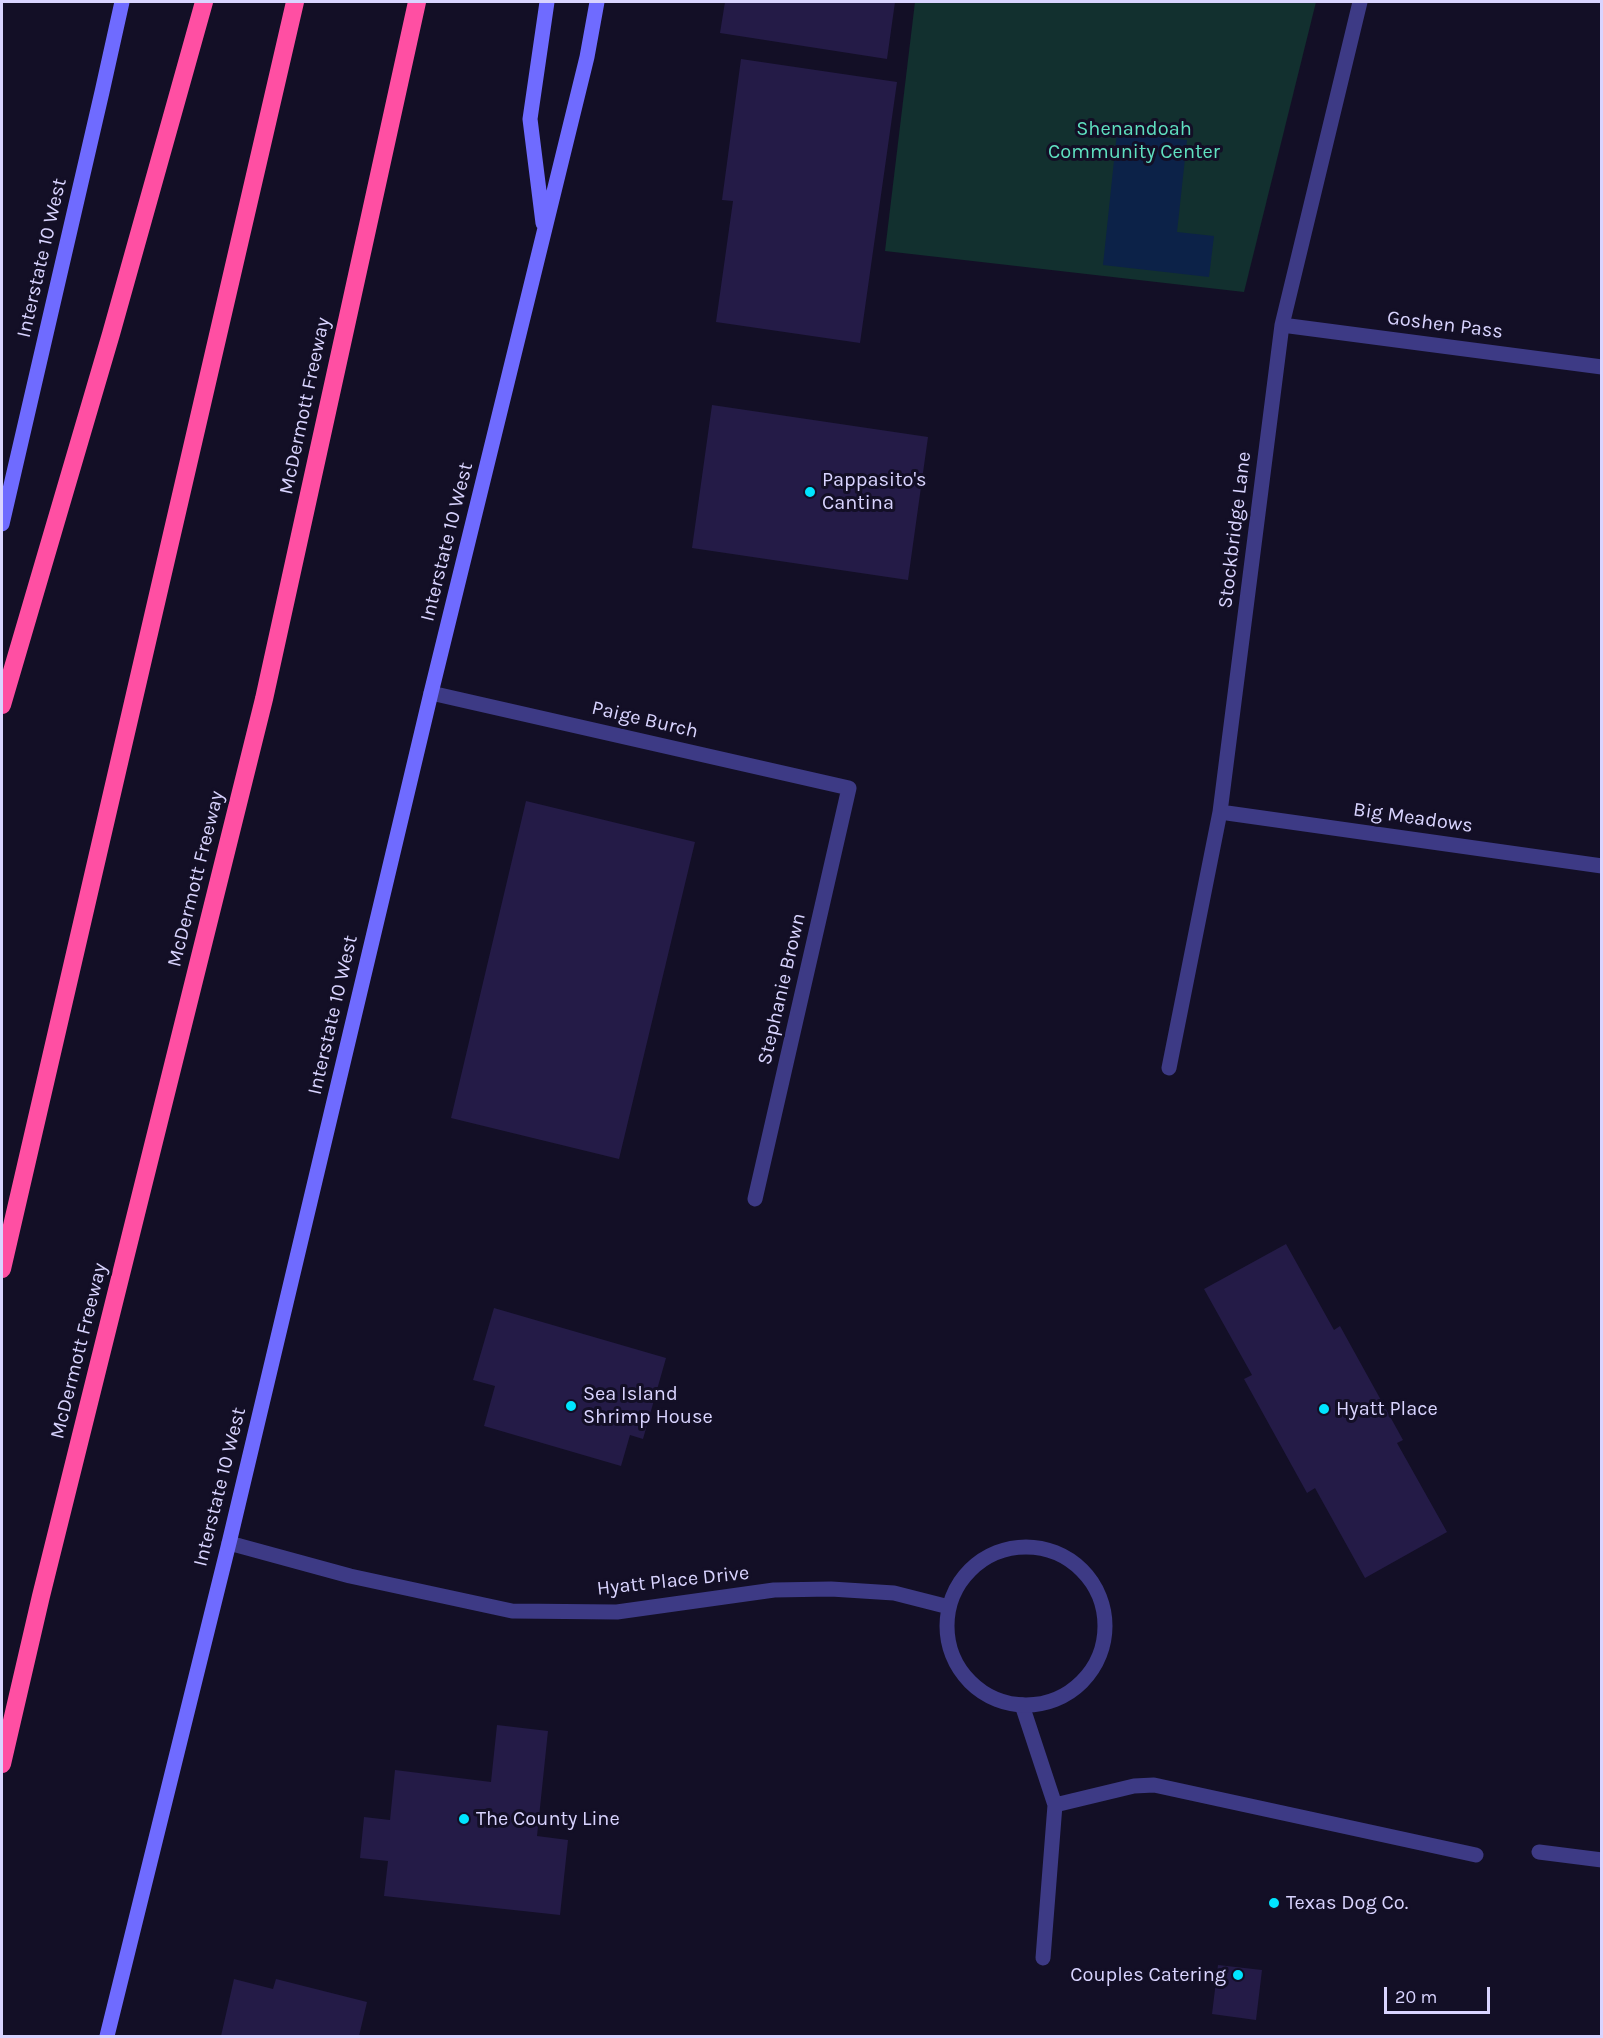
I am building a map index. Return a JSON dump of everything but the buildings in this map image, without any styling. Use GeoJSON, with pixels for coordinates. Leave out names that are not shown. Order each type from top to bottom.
{"type":"FeatureCollection","features":[{"type":"Feature","properties":{"kind":"highway"},"geometry":{"type":"LineString","coordinates":[[2,705],[114,322],[204,2]]}},
{"type":"Feature","properties":{"kind":"highway"},"geometry":{"type":"LineString","coordinates":[[2,1269],[295,2]]}},
{"type":"Feature","properties":{"kind":"highway","name":"McDermott Freeway"},"geometry":{"type":"LineString","coordinates":[[2,1764],[41,1596],[264,699],[417,2]]}},
{"type":"Feature","properties":{"kind":"main road","name":"Interstate 10 West"},"geometry":{"type":"LineString","coordinates":[[2,524],[122,2]]}},
{"type":"Feature","properties":{"kind":"main road"},"geometry":{"type":"LineString","coordinates":[[544,232],[530,119],[547,2]]}},
{"type":"Feature","properties":{"kind":"main road","name":"Interstate 10 West"},"geometry":{"type":"LineString","coordinates":[[107,2037],[229,1543],[431,693],[587,57],[597,2]]}},
{"type":"Feature","properties":{"kind":"street","name":"Stockbridge Lane"},"geometry":{"type":"LineString","coordinates":[[1169,1068],[1220,813],[1282,325],[1360,2]]}},
{"type":"Feature","properties":{"kind":"street","name":"Goshen Pass"},"geometry":{"type":"LineString","coordinates":[[1282,325],[1602,367]]}},
{"type":"Feature","properties":{"kind":"street","name":"Paige Burch"},"geometry":{"type":"LineString","coordinates":[[431,693],[849,788]]}},
{"type":"Feature","properties":{"kind":"street","name":"Stephanie Brown"},"geometry":{"type":"LineString","coordinates":[[755,1198],[849,788]]}},
{"type":"Feature","properties":{"kind":"street","name":"Big Meadows"},"geometry":{"type":"LineString","coordinates":[[1220,813],[1602,866]]}},
{"type":"Feature","properties":{"kind":"street","name":"Hyatt Place Drive"},"geometry":{"type":"LineString","coordinates":[[229,1543],[350,1576],[512,1611],[617,1612],[774,1590],[894,1593],[949,1606]]}},
{"type":"Feature","properties":{"kind":"street"},"geometry":{"type":"LineString","coordinates":[[1014,1547],[1045,1549],[1073,1562],[1094,1585],[1105,1614],[1103,1646],[1090,1674],[1067,1695],[1038,1705],[1023,1705],[1007,1704],[978,1690],[958,1667],[947,1638],[949,1606],[962,1579],[985,1557],[1014,1547]]}},
{"type":"Feature","properties":{"kind":"street"},"geometry":{"type":"LineString","coordinates":[[1023,1705],[1055,1805],[1042,1958]]}},
{"type":"Feature","properties":{"kind":"street"},"geometry":{"type":"LineString","coordinates":[[1055,1805],[1134,1786],[1154,1785],[1476,1855]]}},
{"type":"Feature","properties":{"kind":"street"},"geometry":{"type":"LineString","coordinates":[[1539,1852],[1602,1860]]}},
{"type":"Feature","properties":{"kind":"green space","name":"Shenandoah Community Center"},"geometry":{"type":"Polygon","coordinates":[[[915,2],[1316,2],[1244,292],[885,251],[915,2]]]}},
{"type":"Feature","properties":{"kind":"water"},"geometry":{"type":"Polygon","coordinates":[[[1117,132],[1187,140],[1177,232],[1214,236],[1209,277],[1103,265],[1117,132]]]}},
{"type":"Feature","properties":{"kind":"place","name":"Pappasito's Cantina"},"geometry":{"type":"Point","coordinates":[810,492]}},
{"type":"Feature","properties":{"kind":"place","name":"Sea Island Shrimp House"},"geometry":{"type":"Point","coordinates":[571,1406]}},
{"type":"Feature","properties":{"kind":"place","name":"Hyatt Place"},"geometry":{"type":"Point","coordinates":[1324,1409]}},
{"type":"Feature","properties":{"kind":"place","name":"The County Line"},"geometry":{"type":"Point","coordinates":[464,1819]}},
{"type":"Feature","properties":{"kind":"place","name":"Texas Dog Co."},"geometry":{"type":"Point","coordinates":[1274,1903]}},
{"type":"Feature","properties":{"kind":"place","name":"Couples Catering"},"geometry":{"type":"Point","coordinates":[1238,1975]}}]}
